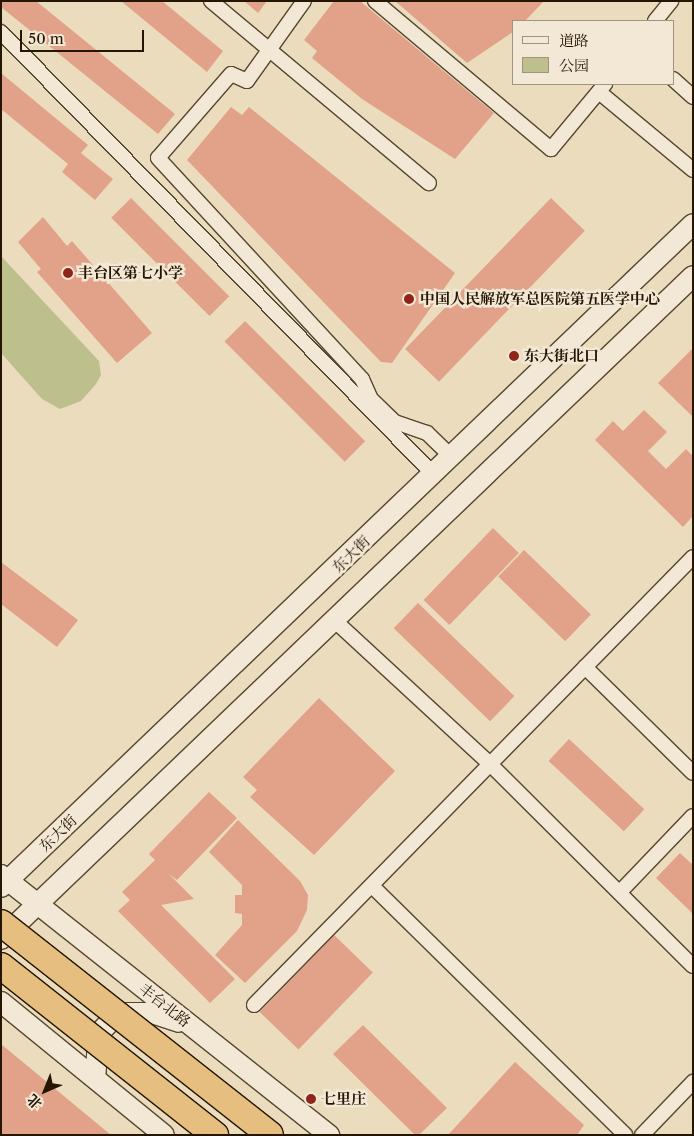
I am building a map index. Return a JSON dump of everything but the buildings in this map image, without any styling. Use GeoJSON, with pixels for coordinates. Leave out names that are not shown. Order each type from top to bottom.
{"type":"FeatureCollection","features":[{"type":"Feature","properties":{"kind":"highway"},"geometry":{"type":"LineString","coordinates":[[1,923],[270,1135]]}},
{"type":"Feature","properties":{"kind":"highway"},"geometry":{"type":"LineString","coordinates":[[1,966],[215,1135]]}},
{"type":"Feature","properties":{"kind":"main road","name":"东大街"},"geometry":{"type":"LineString","coordinates":[[4,881],[434,475],[693,224]]}},
{"type":"Feature","properties":{"kind":"main road"},"geometry":{"type":"LineString","coordinates":[[1,938],[39,904],[692,278]]}},
{"type":"Feature","properties":{"kind":"main road","name":"丰台北路"},"geometry":{"type":"LineString","coordinates":[[4,881],[39,904],[329,1135]]}},
{"type":"Feature","properties":{"kind":"main road"},"geometry":{"type":"LineString","coordinates":[[1,1002],[164,1135]]}},
{"type":"Feature","properties":{"kind":"main road"},"geometry":{"type":"LineString","coordinates":[[95,1078],[100,1033],[110,1022],[129,1013],[152,1013],[193,1027]]}},
{"type":"Feature","properties":{"kind":"street"},"geometry":{"type":"LineString","coordinates":[[212,1],[429,183]]}},
{"type":"Feature","properties":{"kind":"street"},"geometry":{"type":"LineString","coordinates":[[304,1],[247,81],[231,74],[158,158],[362,379],[370,399],[395,422],[426,433],[452,457]]}},
{"type":"Feature","properties":{"kind":"street"},"geometry":{"type":"LineString","coordinates":[[375,1],[551,149],[602,88],[693,170]]}},
{"type":"Feature","properties":{"kind":"street"},"geometry":{"type":"LineString","coordinates":[[656,20],[671,1]]}},
{"type":"Feature","properties":{"kind":"street"},"geometry":{"type":"LineString","coordinates":[[1,32],[434,475]]}},
{"type":"Feature","properties":{"kind":"street"},"geometry":{"type":"LineString","coordinates":[[674,81],[693,97]]}},
{"type":"Feature","properties":{"kind":"street"},"geometry":{"type":"LineString","coordinates":[[254,1005],[693,557]]}},
{"type":"Feature","properties":{"kind":"street"},"geometry":{"type":"LineString","coordinates":[[334,620],[490,764],[693,966]]}},
{"type":"Feature","properties":{"kind":"street"},"geometry":{"type":"LineString","coordinates":[[585,667],[693,773]]}},
{"type":"Feature","properties":{"kind":"street"},"geometry":{"type":"LineString","coordinates":[[620,892],[693,816]]}},
{"type":"Feature","properties":{"kind":"street"},"geometry":{"type":"LineString","coordinates":[[372,886],[625,1135]]}},
{"type":"Feature","properties":{"kind":"street"},"geometry":{"type":"LineString","coordinates":[[642,1135],[693,1082]]}},
{"type":"Feature","properties":{"kind":"green space"},"geometry":{"type":"Polygon","coordinates":[[[1,256],[99,361],[101,375],[96,384],[81,401],[60,409],[42,399],[1,353],[1,256]]]}},
{"type":"Feature","properties":{"kind":"place","name":"丰台区第七小学"},"geometry":{"type":"Point","coordinates":[68,273]}},
{"type":"Feature","properties":{"kind":"place","name":"中国人民解放军总医院第五医学中心"},"geometry":{"type":"Point","coordinates":[409,299]}},
{"type":"Feature","properties":{"kind":"place","name":"东大街北口"},"geometry":{"type":"Point","coordinates":[514,356]}},
{"type":"Feature","properties":{"kind":"place","name":"七里庄"},"geometry":{"type":"Point","coordinates":[311,1099]}}]}
